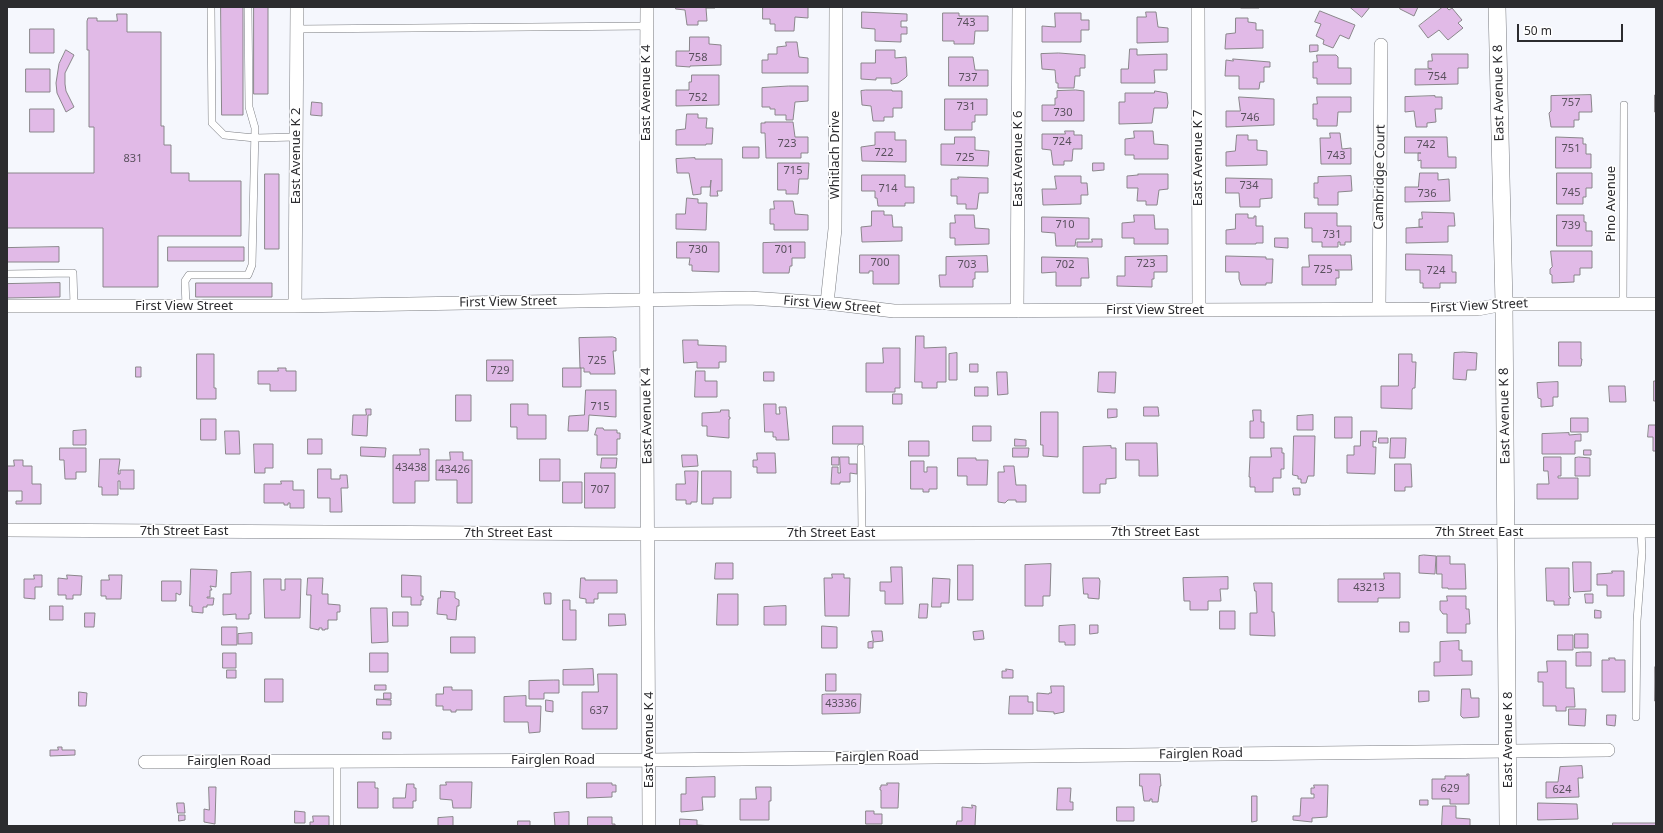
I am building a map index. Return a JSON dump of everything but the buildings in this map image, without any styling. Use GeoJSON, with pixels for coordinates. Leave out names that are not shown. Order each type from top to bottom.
{"type":"FeatureCollection","features":[{"type":"Feature","properties":{"kind":"street","name":"East Avenue K 2"},"geometry":{"type":"LineString","coordinates":[[295,306],[297,7]]}},
{"type":"Feature","properties":{"kind":"street","name":"East Avenue K 4"},"geometry":{"type":"LineString","coordinates":[[647,7],[645,300],[648,534],[649,826]]}},
{"type":"Feature","properties":{"kind":"street","name":"Whitlach Drive"},"geometry":{"type":"LineString","coordinates":[[827,303],[835,229],[836,7]]}},
{"type":"Feature","properties":{"kind":"street","name":"East Avenue K 6"},"geometry":{"type":"LineString","coordinates":[[1017,311],[1019,7]]}},
{"type":"Feature","properties":{"kind":"street","name":"East Avenue K 7"},"geometry":{"type":"LineString","coordinates":[[1198,7],[1198,309]]}},
{"type":"Feature","properties":{"kind":"street","name":"East Avenue K 8"},"geometry":{"type":"LineString","coordinates":[[1497,7],[1504,304],[1507,532],[1508,826]]}},
{"type":"Feature","properties":{"kind":"street","name":"Cambridge Court"},"geometry":{"type":"LineString","coordinates":[[1379,309],[1381,45]]}},
{"type":"Feature","properties":{"kind":"street","name":"First View Street"},"geometry":{"type":"LineString","coordinates":[[7,306],[295,306],[749,298],[827,303],[894,311],[1478,309],[1504,304],[1656,304]]}},
{"type":"Feature","properties":{"kind":"street","name":"7th Street East"},"geometry":{"type":"LineString","coordinates":[[7,530],[648,534],[862,532],[1656,531]]}},
{"type":"Feature","properties":{"kind":"street","name":"Fairglen Road"},"geometry":{"type":"LineString","coordinates":[[145,762],[648,760],[1608,750]]}},
{"type":"Feature","properties":{"kind":"lane"},"geometry":{"type":"LineString","coordinates":[[211,7],[212,123],[224,136],[255,138],[296,137]]}},
{"type":"Feature","properties":{"kind":"lane"},"geometry":{"type":"LineString","coordinates":[[186,306],[185,281],[189,275],[248,275],[252,266],[255,128],[249,107],[248,7]]}},
{"type":"Feature","properties":{"kind":"lane"},"geometry":{"type":"LineString","coordinates":[[296,29],[647,26]]}},
{"type":"Feature","properties":{"kind":"lane","name":"Pino Avenue"},"geometry":{"type":"LineString","coordinates":[[1623,304],[1624,104]]}},
{"type":"Feature","properties":{"kind":"lane"},"geometry":{"type":"LineString","coordinates":[[7,274],[73,273],[74,306]]}},
{"type":"Feature","properties":{"kind":"lane"},"geometry":{"type":"LineString","coordinates":[[861,448],[862,532]]}},
{"type":"Feature","properties":{"kind":"lane"},"geometry":{"type":"LineString","coordinates":[[1636,717],[1637,621],[1642,552],[1641,531]]}},
{"type":"Feature","properties":{"kind":"lane"},"geometry":{"type":"LineString","coordinates":[[337,761],[338,826]]}}]}
